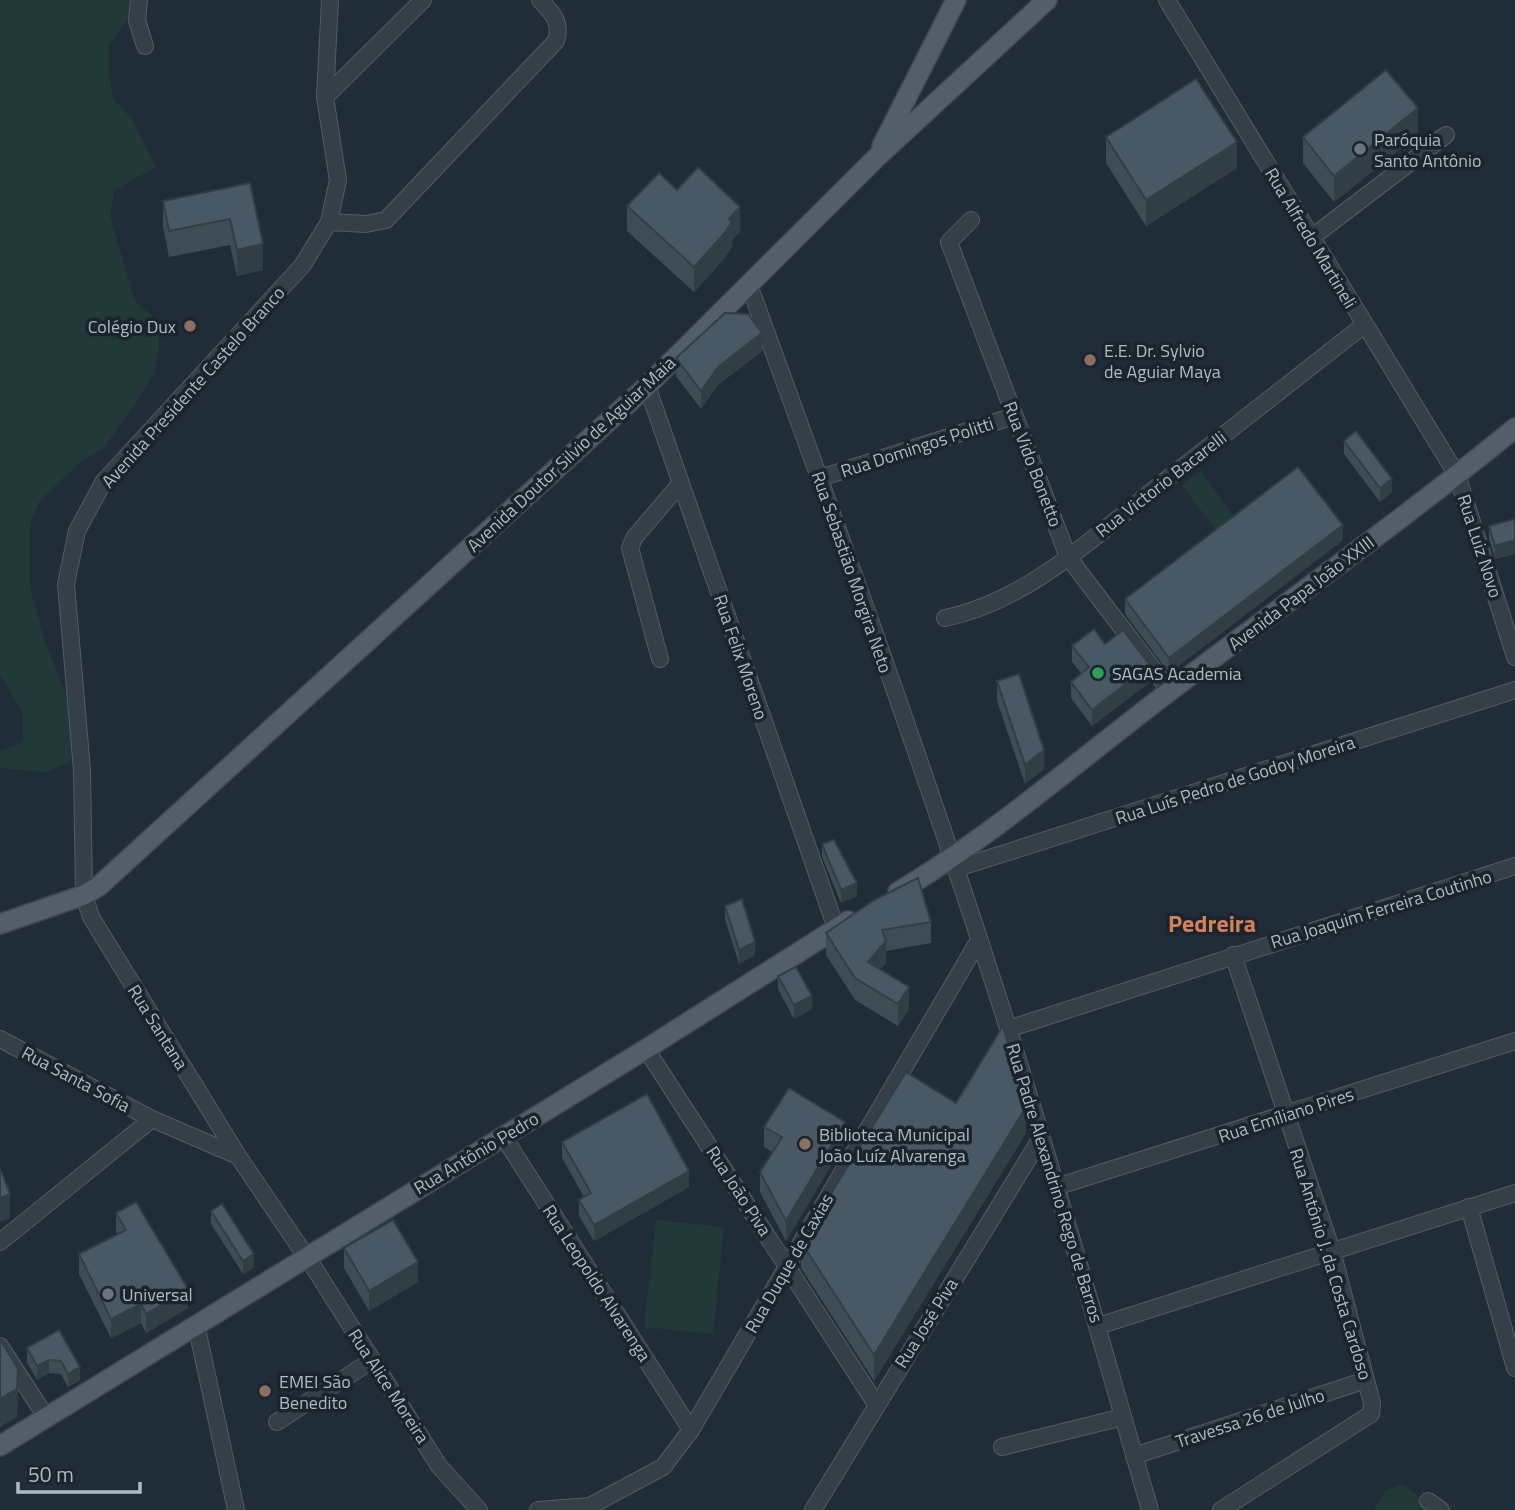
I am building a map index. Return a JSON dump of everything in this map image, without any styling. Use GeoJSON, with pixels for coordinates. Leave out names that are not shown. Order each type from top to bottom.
{"type":"FeatureCollection","features":[{"type":"Feature","properties":{"kind":"main road"},"geometry":{"type":"LineString","coordinates":[[876,158],[956,0]]}},
{"type":"Feature","properties":{"kind":"main road","name":"Avenida Doutor Silvio de Aguiar Maia"},"geometry":{"type":"LineString","coordinates":[[0,923],[84,895],[99,886],[647,386],[876,158],[1047,0]]}},
{"type":"Feature","properties":{"kind":"main road"},"geometry":{"type":"LineString","coordinates":[[918,75],[941,96]]}},
{"type":"Feature","properties":{"kind":"main road","name":"Avenida Papa João XXIII"},"geometry":{"type":"LineString","coordinates":[[953,864],[1170,691],[1457,475],[1515,428]]}},
{"type":"Feature","properties":{"kind":"main road"},"geometry":{"type":"LineString","coordinates":[[882,901],[953,864]]}},
{"type":"Feature","properties":{"kind":"main road","name":"Rua Antônio Pedro"},"geometry":{"type":"LineString","coordinates":[[0,1446],[646,1049],[860,914]]}},
{"type":"Feature","properties":{"kind":"street"},"geometry":{"type":"LineString","coordinates":[[139,0],[137,20],[145,46]]}},
{"type":"Feature","properties":{"kind":"street","name":"Avenida Presidente Castelo Branco"},"geometry":{"type":"LineString","coordinates":[[330,0],[325,97],[338,180],[349,223]]}},
{"type":"Feature","properties":{"kind":"street"},"geometry":{"type":"LineString","coordinates":[[325,97],[423,0]]}},
{"type":"Feature","properties":{"kind":"street"},"geometry":{"type":"LineString","coordinates":[[329,222],[366,224],[386,220],[555,41],[559,29],[555,17],[540,0]]}},
{"type":"Feature","properties":{"kind":"street","name":"Rua Alfredo Martineli"},"geometry":{"type":"LineString","coordinates":[[1167,0],[1457,475]]}},
{"type":"Feature","properties":{"kind":"street"},"geometry":{"type":"LineString","coordinates":[[1311,238],[1446,135]]}},
{"type":"Feature","properties":{"kind":"street","name":"Avenida Presidente Castelo Branco"},"geometry":{"type":"LineString","coordinates":[[84,895],[82,770],[66,584],[77,531],[104,481],[302,266],[329,222],[338,180]]}},
{"type":"Feature","properties":{"kind":"street","name":"Rua Vido Bonetto"},"geometry":{"type":"LineString","coordinates":[[971,220],[949,242],[1068,556],[1170,691]]}},
{"type":"Feature","properties":{"kind":"street","name":"Rua Sebastião Morgira Neto"},"geometry":{"type":"LineString","coordinates":[[749,285],[820,478],[953,864]]}},
{"type":"Feature","properties":{"kind":"street","name":"Rua Victorio Bacarelli"},"geometry":{"type":"LineString","coordinates":[[945,618],[977,611],[1006,597],[1068,556],[1364,325]]}},
{"type":"Feature","properties":{"kind":"street","name":"Rua Felix Moreno"},"geometry":{"type":"LineString","coordinates":[[647,386],[836,928]]}},
{"type":"Feature","properties":{"kind":"street","name":"Rua Domingos Politti"},"geometry":{"type":"LineString","coordinates":[[820,478],[1014,416]]}},
{"type":"Feature","properties":{"kind":"street","name":"Rua Luiz Novo"},"geometry":{"type":"LineString","coordinates":[[1457,475],[1515,657]]}},
{"type":"Feature","properties":{"kind":"street"},"geometry":{"type":"LineString","coordinates":[[660,659],[630,548],[634,538],[680,484]]}},
{"type":"Feature","properties":{"kind":"street","name":"Rua Luís Pedro de Godoy Moreira"},"geometry":{"type":"LineString","coordinates":[[953,864],[1515,690]]}},
{"type":"Feature","properties":{"kind":"street","name":"Rua Padre Alexandrino Rego de Barros"},"geometry":{"type":"LineString","coordinates":[[953,864],[1056,1186],[1150,1510]]}},
{"type":"Feature","properties":{"kind":"street","name":"Rua Joaquim Ferreira Coutinho"},"geometry":{"type":"LineString","coordinates":[[1008,1030],[1233,955],[1515,866]]}},
{"type":"Feature","properties":{"kind":"street","name":"Rua Santana"},"geometry":{"type":"LineString","coordinates":[[84,895],[91,917],[238,1156],[306,1257]]}},
{"type":"Feature","properties":{"kind":"street","name":"Rua Duque de Caxias"},"geometry":{"type":"LineString","coordinates":[[538,1510],[590,1506],[663,1467],[691,1430],[979,940]]}},
{"type":"Feature","properties":{"kind":"street","name":"Rua Antônio J. da Costa Cardoso"},"geometry":{"type":"LineString","coordinates":[[1221,1510],[1371,1414],[1372,1403],[1332,1251],[1233,955]]}},
{"type":"Feature","properties":{"kind":"street","name":"Rua Santa Sofia"},"geometry":{"type":"LineString","coordinates":[[0,1039],[152,1119],[238,1156]]}},
{"type":"Feature","properties":{"kind":"street","name":"Rua Emíliano Pires"},"geometry":{"type":"LineString","coordinates":[[1056,1186],[1515,1041]]}},
{"type":"Feature","properties":{"kind":"street","name":"Rua João Piva"},"geometry":{"type":"LineString","coordinates":[[646,1049],[876,1404]]}},
{"type":"Feature","properties":{"kind":"street"},"geometry":{"type":"LineString","coordinates":[[0,1242],[152,1119]]}},
{"type":"Feature","properties":{"kind":"street","name":"Rua Leopoldo Alvarenga"},"geometry":{"type":"LineString","coordinates":[[503,1136],[691,1430]]}},
{"type":"Feature","properties":{"kind":"street","name":"Rua José Piva"},"geometry":{"type":"LineString","coordinates":[[813,1510],[1041,1138]]}},
{"type":"Feature","properties":{"kind":"street"},"geometry":{"type":"LineString","coordinates":[[1098,1326],[1515,1194]]}},
{"type":"Feature","properties":{"kind":"street"},"geometry":{"type":"LineString","coordinates":[[1469,1207],[1515,1368]]}},
{"type":"Feature","properties":{"kind":"street","name":"Rua Alice Moreira"},"geometry":{"type":"LineString","coordinates":[[306,1257],[439,1466],[479,1510]]}},
{"type":"Feature","properties":{"kind":"street"},"geometry":{"type":"LineString","coordinates":[[196,1324],[236,1510]]}},
{"type":"Feature","properties":{"kind":"street"},"geometry":{"type":"LineString","coordinates":[[0,1346],[46,1418]]}},
{"type":"Feature","properties":{"kind":"street"},"geometry":{"type":"LineString","coordinates":[[277,1422],[372,1361]]}},
{"type":"Feature","properties":{"kind":"street","name":"Travessa 26 de Julho"},"geometry":{"type":"LineString","coordinates":[[1134,1456],[1366,1380]]}},
{"type":"Feature","properties":{"kind":"street"},"geometry":{"type":"LineString","coordinates":[[1002,1447],[1123,1417]]}},
{"type":"Feature","properties":{"kind":"green space"},"geometry":{"type":"Polygon","coordinates":[[[0,0],[142,0],[109,45],[109,74],[113,99],[132,119],[156,167],[114,190],[110,216],[135,301],[159,322],[159,351],[153,376],[104,448],[80,462],[40,500],[30,524],[30,587],[43,636],[62,684],[76,709],[76,738],[71,762],[46,772],[0,768],[0,751],[23,742],[23,713],[0,674],[0,0]]]}},
{"type":"Feature","properties":{"kind":"green space"},"geometry":{"type":"Polygon","coordinates":[[[1200,471],[1285,584],[1267,598],[1182,485],[1200,471]]]}},
{"type":"Feature","properties":{"kind":"green space"},"geometry":{"type":"Polygon","coordinates":[[[656,1220],[724,1227],[713,1334],[644,1327],[656,1220]]]}},
{"type":"Feature","properties":{"kind":"green space"},"geometry":{"type":"Polygon","coordinates":[[[1406,1486],[1434,1510],[1374,1510],[1386,1490],[1406,1486]]]}},
{"type":"Feature","properties":{"kind":"building"},"geometry":{"type":"Polygon","coordinates":[[[1386,70],[1418,108],[1334,176],[1303,137],[1386,70]]]}},
{"type":"Feature","properties":{"kind":"building"},"geometry":{"type":"Polygon","coordinates":[[[1196,79],[1237,142],[1146,200],[1106,137],[1196,79]]]}},
{"type":"Feature","properties":{"kind":"building"},"geometry":{"type":"Polygon","coordinates":[[[698,167],[740,207],[729,219],[732,222],[724,234],[694,267],[627,206],[659,173],[677,190],[698,167]]]}},
{"type":"Feature","properties":{"kind":"building"},"geometry":{"type":"Polygon","coordinates":[[[250,183],[263,244],[237,250],[230,219],[169,231],[163,201],[250,183]]]}},
{"type":"Feature","properties":{"kind":"building"},"geometry":{"type":"Polygon","coordinates":[[[725,313],[748,314],[762,333],[718,367],[701,391],[676,358],[725,313]]]}},
{"type":"Feature","properties":{"kind":"building"},"geometry":{"type":"Polygon","coordinates":[[[1356,431],[1392,479],[1380,488],[1344,441],[1356,431]]]}},
{"type":"Feature","properties":{"kind":"building"},"geometry":{"type":"Polygon","coordinates":[[[1298,467],[1343,525],[1169,658],[1125,599],[1298,467]]]}},
{"type":"Feature","properties":{"kind":"building"},"geometry":{"type":"Polygon","coordinates":[[[1515,519],[1515,540],[1495,546],[1489,526],[1515,519]]]}},
{"type":"Feature","properties":{"kind":"building"},"geometry":{"type":"Polygon","coordinates":[[[1094,629],[1105,644],[1123,630],[1150,665],[1092,710],[1071,682],[1089,667],[1072,646],[1094,629]]]}},
{"type":"Feature","properties":{"kind":"building"},"geometry":{"type":"Polygon","coordinates":[[[1019,674],[1044,750],[1025,765],[997,681],[1019,674]]]}},
{"type":"Feature","properties":{"kind":"building"},"geometry":{"type":"Polygon","coordinates":[[[834,840],[857,883],[841,890],[822,844],[834,840]]]}},
{"type":"Feature","properties":{"kind":"building"},"geometry":{"type":"Polygon","coordinates":[[[918,878],[931,922],[882,930],[886,941],[868,962],[909,987],[898,1004],[855,978],[826,933],[874,900],[918,878]]]}},
{"type":"Feature","properties":{"kind":"building"},"geometry":{"type":"Polygon","coordinates":[[[742,899],[755,942],[739,950],[725,906],[742,899]]]}},
{"type":"Feature","properties":{"kind":"building"},"geometry":{"type":"Polygon","coordinates":[[[796,967],[812,996],[794,1005],[778,976],[796,967]]]}},
{"type":"Feature","properties":{"kind":"building"},"geometry":{"type":"Polygon","coordinates":[[[1003,1026],[1026,1107],[874,1355],[801,1242],[906,1072],[956,1103],[1003,1026]]]}},
{"type":"Feature","properties":{"kind":"building"},"geometry":{"type":"Polygon","coordinates":[[[789,1088],[845,1122],[786,1221],[760,1172],[782,1137],[764,1127],[789,1088]]]}},
{"type":"Feature","properties":{"kind":"building"},"geometry":{"type":"Polygon","coordinates":[[[647,1094],[689,1171],[594,1225],[579,1200],[591,1193],[562,1142],[647,1094]]]}},
{"type":"Feature","properties":{"kind":"building"},"geometry":{"type":"Polygon","coordinates":[[[0,1168],[10,1194],[0,1198],[0,1168]]]}},
{"type":"Feature","properties":{"kind":"building"},"geometry":{"type":"Polygon","coordinates":[[[136,1202],[188,1289],[146,1314],[141,1304],[111,1319],[79,1254],[126,1230],[116,1213],[136,1202]]]}},
{"type":"Feature","properties":{"kind":"building"},"geometry":{"type":"Polygon","coordinates":[[[222,1204],[254,1254],[243,1261],[211,1211],[222,1204]]]}},
{"type":"Feature","properties":{"kind":"building"},"geometry":{"type":"Polygon","coordinates":[[[393,1220],[418,1262],[369,1291],[344,1248],[393,1220]]]}},
{"type":"Feature","properties":{"kind":"building"},"geometry":{"type":"Polygon","coordinates":[[[59,1330],[80,1367],[68,1374],[61,1361],[49,1360],[37,1366],[27,1348],[59,1330]]]}},
{"type":"Feature","properties":{"kind":"building"},"geometry":{"type":"Polygon","coordinates":[[[0,1339],[18,1369],[17,1389],[0,1399],[0,1339]]]}},
{"type":"Feature","properties":{"kind":"place","name":"Paróquia Santo Antônio"},"geometry":{"type":"Point","coordinates":[1360,149]}},
{"type":"Feature","properties":{"kind":"place","name":"Colégio Dux"},"geometry":{"type":"Point","coordinates":[190,326]}},
{"type":"Feature","properties":{"kind":"place","name":"E.E. Dr. Sylvio de Aguiar Maya"},"geometry":{"type":"Point","coordinates":[1090,360]}},
{"type":"Feature","properties":{"kind":"place","name":"SAGAS Academia"},"geometry":{"type":"Point","coordinates":[1098,673]}},
{"type":"Feature","properties":{"kind":"place","name":"Biblioteca Municipal João Luíz Alvarenga"},"geometry":{"type":"Point","coordinates":[805,1144]}},
{"type":"Feature","properties":{"kind":"place","name":"Universal"},"geometry":{"type":"Point","coordinates":[108,1294]}},
{"type":"Feature","properties":{"kind":"place","name":"EMEI São Benedito"},"geometry":{"type":"Point","coordinates":[265,1391]}},
{"type":"Feature","properties":{"kind":"district","name":"Pedreira"},"geometry":{"type":"Point","coordinates":[1212,923]}}]}
